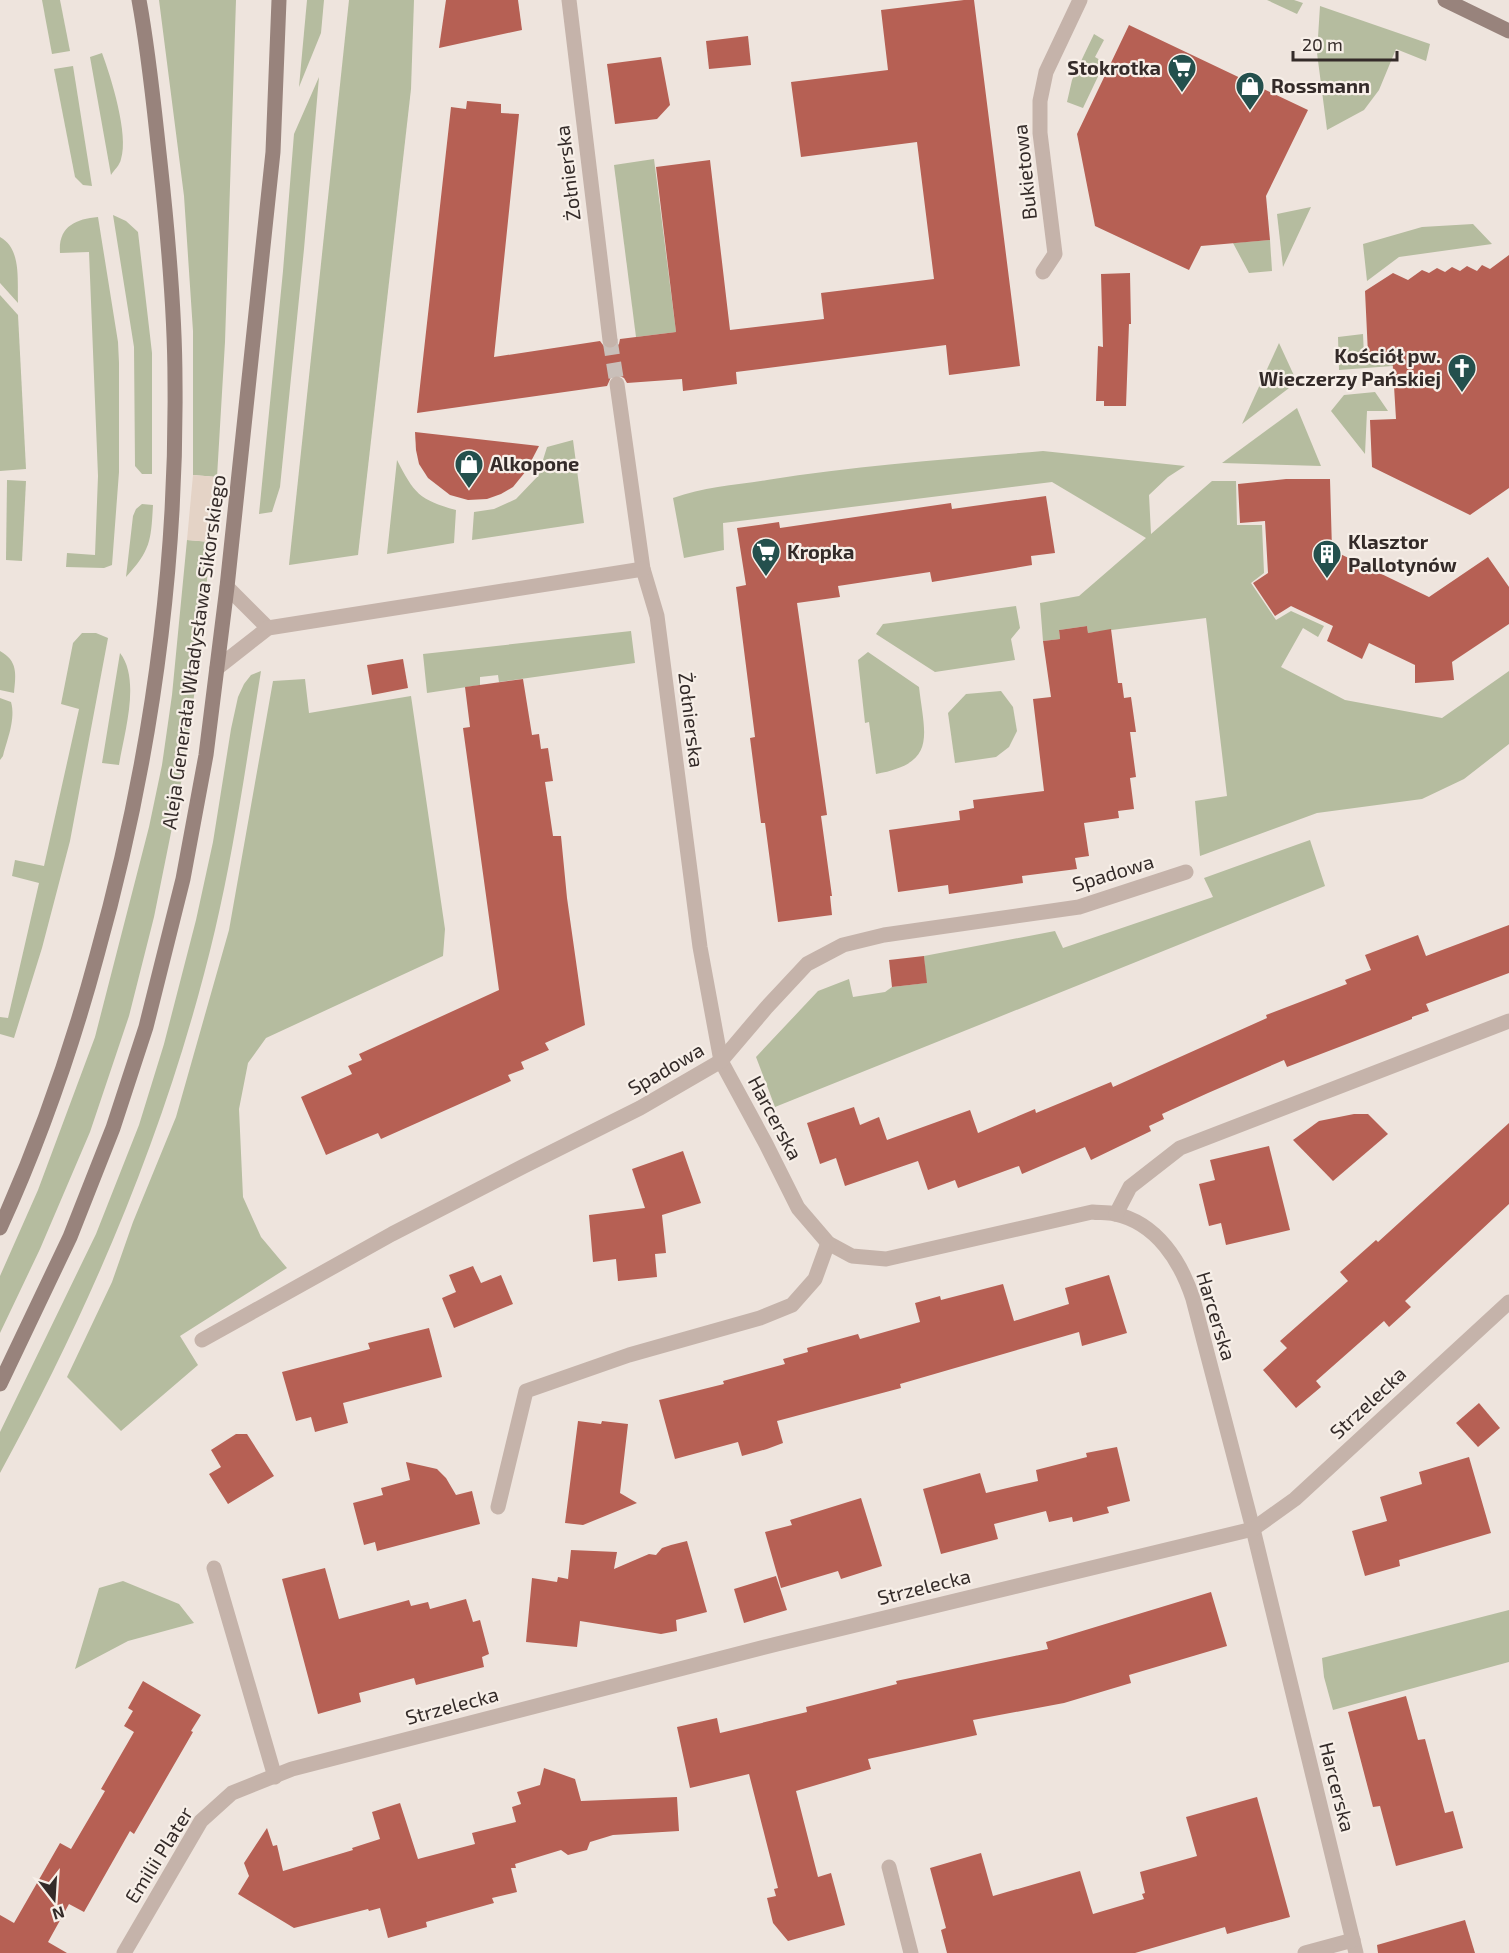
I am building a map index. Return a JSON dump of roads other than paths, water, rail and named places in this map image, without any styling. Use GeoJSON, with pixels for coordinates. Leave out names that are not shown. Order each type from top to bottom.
{"type":"FeatureCollection","features":[{"type":"Feature","properties":{"kind":"main road","name":"Aleja Generała Władysława Sikorskiego"},"geometry":{"type":"LineString","coordinates":[[0,1228],[37,1139],[60,1075],[87,994],[111,907],[138,786],[161,629],[174,458],[174,346],[165,199],[150,68],[139,0]]}},
{"type":"Feature","properties":{"kind":"main road","name":"Aleja Generała Władysława Sikorskiego"},"geometry":{"type":"LineString","coordinates":[[0,1384],[83,1207],[121,1106],[146,1027],[183,879],[199,796],[218,668],[227,587],[273,152],[279,0]]}},
{"type":"Feature","properties":{"kind":"main road"},"geometry":{"type":"LineString","coordinates":[[1445,0],[1509,31]]}},
{"type":"Feature","properties":{"kind":"street","name":"Żołnierska"},"geometry":{"type":"LineString","coordinates":[[569,0],[610,340]]}},
{"type":"Feature","properties":{"kind":"street","name":"Bukietowa"},"geometry":{"type":"LineString","coordinates":[[1043,272],[1055,254],[1040,133],[1040,101],[1046,72],[1080,0]]}},
{"type":"Feature","properties":{"kind":"street","name":"Żołnierska"},"geometry":{"type":"LineString","coordinates":[[617,384],[643,569],[657,616],[700,947],[721,1061]]}},
{"type":"Feature","properties":{"kind":"street"},"geometry":{"type":"LineString","coordinates":[[218,668],[268,628],[643,569]]}},
{"type":"Feature","properties":{"kind":"street"},"geometry":{"type":"LineString","coordinates":[[227,587],[268,628]]}},
{"type":"Feature","properties":{"kind":"street","name":"Spadowa"},"geometry":{"type":"LineString","coordinates":[[202,1340],[392,1234],[640,1108],[721,1061],[807,964],[843,945],[884,936],[1079,907],[1186,872]]}},
{"type":"Feature","properties":{"kind":"street"},"geometry":{"type":"LineString","coordinates":[[1116,1214],[1130,1187],[1180,1148],[1509,1021]]}},
{"type":"Feature","properties":{"kind":"street","name":"Harcerska"},"geometry":{"type":"LineString","coordinates":[[721,1061],[798,1208],[828,1243],[852,1256],[886,1259],[1092,1212],[1116,1214],[1133,1221],[1158,1236],[1170,1250],[1188,1284],[1253,1529],[1354,1947]]}},
{"type":"Feature","properties":{"kind":"street"},"geometry":{"type":"LineString","coordinates":[[498,1507],[526,1391],[629,1355],[760,1317],[792,1305],[815,1279],[828,1243]]}},
{"type":"Feature","properties":{"kind":"street","name":"Strzelecka"},"geometry":{"type":"LineString","coordinates":[[275,1777],[292,1769],[777,1644],[1253,1529],[1301,1493],[1509,1302]]}},
{"type":"Feature","properties":{"kind":"street"},"geometry":{"type":"LineString","coordinates":[[214,1568],[275,1777]]}},
{"type":"Feature","properties":{"kind":"street","name":"Emilii Plater"},"geometry":{"type":"LineString","coordinates":[[124,1953],[201,1821],[232,1793],[275,1777]]}},
{"type":"Feature","properties":{"kind":"street"},"geometry":{"type":"LineString","coordinates":[[889,1867],[911,1953]]}},
{"type":"Feature","properties":{"kind":"street"},"geometry":{"type":"LineString","coordinates":[[1305,1953],[1354,1947]]}},
{"type":"Feature","properties":{"kind":"tunnel"},"geometry":{"type":"LineString","coordinates":[[610,340],[617,384]]}},
{"type":"Feature","properties":{"kind":"place","name":"Stokrotka"},"geometry":{"type":"Point","coordinates":[1182,94]}},
{"type":"Feature","properties":{"kind":"place","name":"Rossmann"},"geometry":{"type":"Point","coordinates":[1250,112]}},
{"type":"Feature","properties":{"kind":"place","name":"Kościół pw. Wieczerzy Pańskiej"},"geometry":{"type":"Point","coordinates":[1462,394]}},
{"type":"Feature","properties":{"kind":"place","name":"Alkopone"},"geometry":{"type":"Point","coordinates":[469,490]}},
{"type":"Feature","properties":{"kind":"place","name":"Kropka"},"geometry":{"type":"Point","coordinates":[766,578]}},
{"type":"Feature","properties":{"kind":"place","name":"Klasztor Pallotynów"},"geometry":{"type":"Point","coordinates":[1327,580]}}]}
